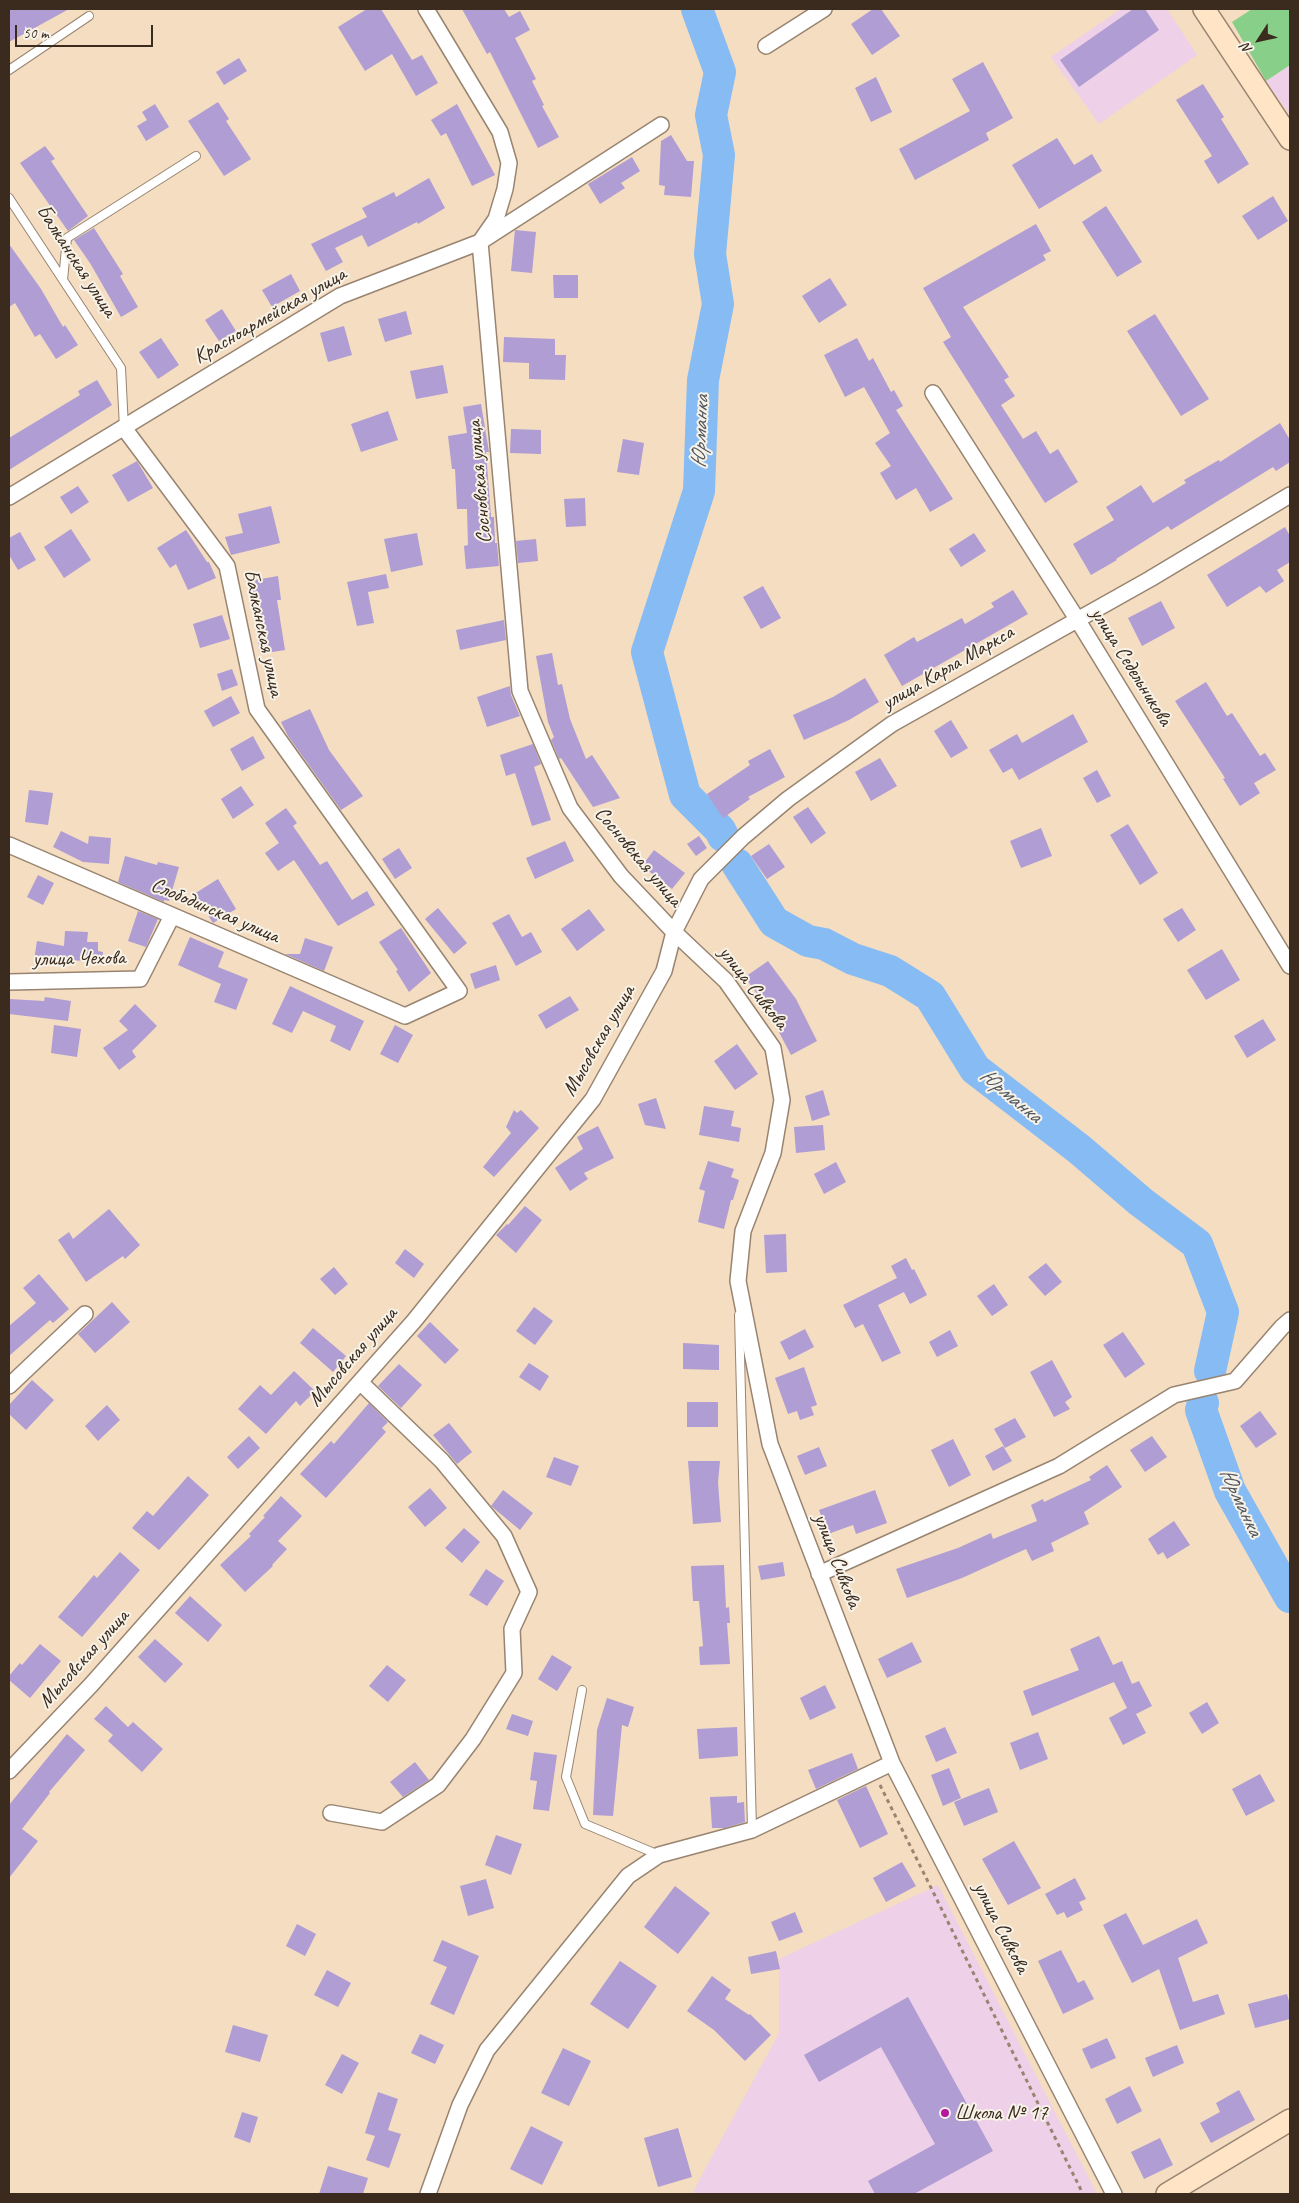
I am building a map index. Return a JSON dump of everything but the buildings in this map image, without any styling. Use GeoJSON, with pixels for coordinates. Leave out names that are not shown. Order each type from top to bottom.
{"type":"FeatureCollection","features":[{"type":"Feature","properties":{"kind":"main road"},"geometry":{"type":"LineString","coordinates":[[1204,9],[1290,138]]}},
{"type":"Feature","properties":{"kind":"main road"},"geometry":{"type":"LineString","coordinates":[[1167,2194],[1290,2120]]}},
{"type":"Feature","properties":{"kind":"street"},"geometry":{"type":"LineString","coordinates":[[426,9],[500,132],[509,163],[505,189],[496,219],[480,242]]}},
{"type":"Feature","properties":{"kind":"street"},"geometry":{"type":"LineString","coordinates":[[766,46],[824,9]]}},
{"type":"Feature","properties":{"kind":"street","name":"Красноармейская улица"},"geometry":{"type":"LineString","coordinates":[[9,497],[340,296],[480,242],[661,125]]}},
{"type":"Feature","properties":{"kind":"street","name":"Сосновская улица"},"geometry":{"type":"LineString","coordinates":[[480,242],[520,691],[570,808],[622,876],[674,932]]}},
{"type":"Feature","properties":{"kind":"street","name":"улица Седельникова"},"geometry":{"type":"LineString","coordinates":[[933,393],[1077,619],[1290,966]]}},
{"type":"Feature","properties":{"kind":"street","name":"Балканская улица"},"geometry":{"type":"LineString","coordinates":[[124,428],[228,566],[257,709],[459,991],[405,1016]]}},
{"type":"Feature","properties":{"kind":"street","name":"улица Карла Маркса"},"geometry":{"type":"LineString","coordinates":[[674,932],[701,880],[743,837],[788,799],[892,724],[1077,619],[1150,580],[1290,495]]}},
{"type":"Feature","properties":{"kind":"street","name":"Слободинская улица"},"geometry":{"type":"LineString","coordinates":[[9,845],[405,1016]]}},
{"type":"Feature","properties":{"kind":"street","name":"улица Чехова"},"geometry":{"type":"LineString","coordinates":[[9,982],[140,979],[172,916]]}},
{"type":"Feature","properties":{"kind":"street","name":"улица Сивкова"},"geometry":{"type":"LineString","coordinates":[[674,932],[726,981],[773,1048],[782,1100],[773,1153],[744,1230],[738,1281],[770,1444],[892,1763],[1114,2194]]}},
{"type":"Feature","properties":{"kind":"street","name":"Мысовская улица"},"geometry":{"type":"LineString","coordinates":[[9,1771],[91,1685],[414,1321],[593,1099],[664,971],[674,932]]}},
{"type":"Feature","properties":{"kind":"street"},"geometry":{"type":"LineString","coordinates":[[9,1386],[85,1314]]}},
{"type":"Feature","properties":{"kind":"street"},"geometry":{"type":"LineString","coordinates":[[820,1574],[1059,1466],[1174,1395],[1235,1381],[1290,1320]]}},
{"type":"Feature","properties":{"kind":"street"},"geometry":{"type":"LineString","coordinates":[[331,1812],[382,1822],[438,1786],[473,1739],[514,1673],[512,1629],[529,1592],[504,1536],[442,1461],[360,1382]]}},
{"type":"Feature","properties":{"kind":"street"},"geometry":{"type":"LineString","coordinates":[[428,2194],[460,2105],[487,2050],[628,1876],[659,1855],[752,1830],[892,1763]]}},
{"type":"Feature","properties":{"kind":"lane"},"geometry":{"type":"LineString","coordinates":[[9,70],[89,16]]}},
{"type":"Feature","properties":{"kind":"lane"},"geometry":{"type":"LineString","coordinates":[[63,280],[67,238],[196,156]]}},
{"type":"Feature","properties":{"kind":"lane","name":"Балканская улица"},"geometry":{"type":"LineString","coordinates":[[9,198],[121,368],[124,428]]}},
{"type":"Feature","properties":{"kind":"lane"},"geometry":{"type":"LineString","coordinates":[[738,1281],[752,1830]]}},
{"type":"Feature","properties":{"kind":"lane"},"geometry":{"type":"LineString","coordinates":[[582,1690],[566,1777],[585,1824],[659,1855]]}},
{"type":"Feature","properties":{"kind":"path"},"geometry":{"type":"LineString","coordinates":[[874,1772],[1083,2194]]}},
{"type":"Feature","properties":{"kind":"shaded area"},"geometry":{"type":"Polygon","coordinates":[[[1121,9],[1167,9],[1197,55],[1099,124],[1051,57],[1121,9]]]}},
{"type":"Feature","properties":{"kind":"shaded area"},"geometry":{"type":"Polygon","coordinates":[[[1290,65],[1290,115],[1266,81],[1290,65]]]}},
{"type":"Feature","properties":{"kind":"shaded area"},"geometry":{"type":"Polygon","coordinates":[[[938,1885],[1097,2194],[695,2194],[694,2190],[779,2033],[779,1959],[938,1885]]]}},
{"type":"Feature","properties":{"kind":"green space"},"geometry":{"type":"Polygon","coordinates":[[[1252,9],[1290,9],[1290,65],[1266,81],[1232,22],[1252,9]]]}},
{"type":"Feature","properties":{"kind":"waterway","name":"Юрманка"},"geometry":{"type":"LineString","coordinates":[[697,9],[720,72],[711,115],[719,155],[710,254],[718,304],[703,380],[699,491],[647,652],[685,795],[720,830],[723,836]]}},
{"type":"Feature","properties":{"kind":"waterway","name":"Юрманка"},"geometry":{"type":"LineString","coordinates":[[737,864],[774,922],[808,941],[824,944],[853,959],[890,971],[930,996],[975,1069],[1079,1149],[1141,1202],[1197,1244],[1223,1312],[1210,1371]]}},
{"type":"Feature","properties":{"kind":"waterway","name":"Юрманка"},"geometry":{"type":"LineString","coordinates":[[1203,1403],[1201,1410],[1230,1491],[1290,1597]]}},
{"type":"Feature","properties":{"kind":"place","name":"Школа № 17"},"geometry":{"type":"Point","coordinates":[945,2113]}}]}
